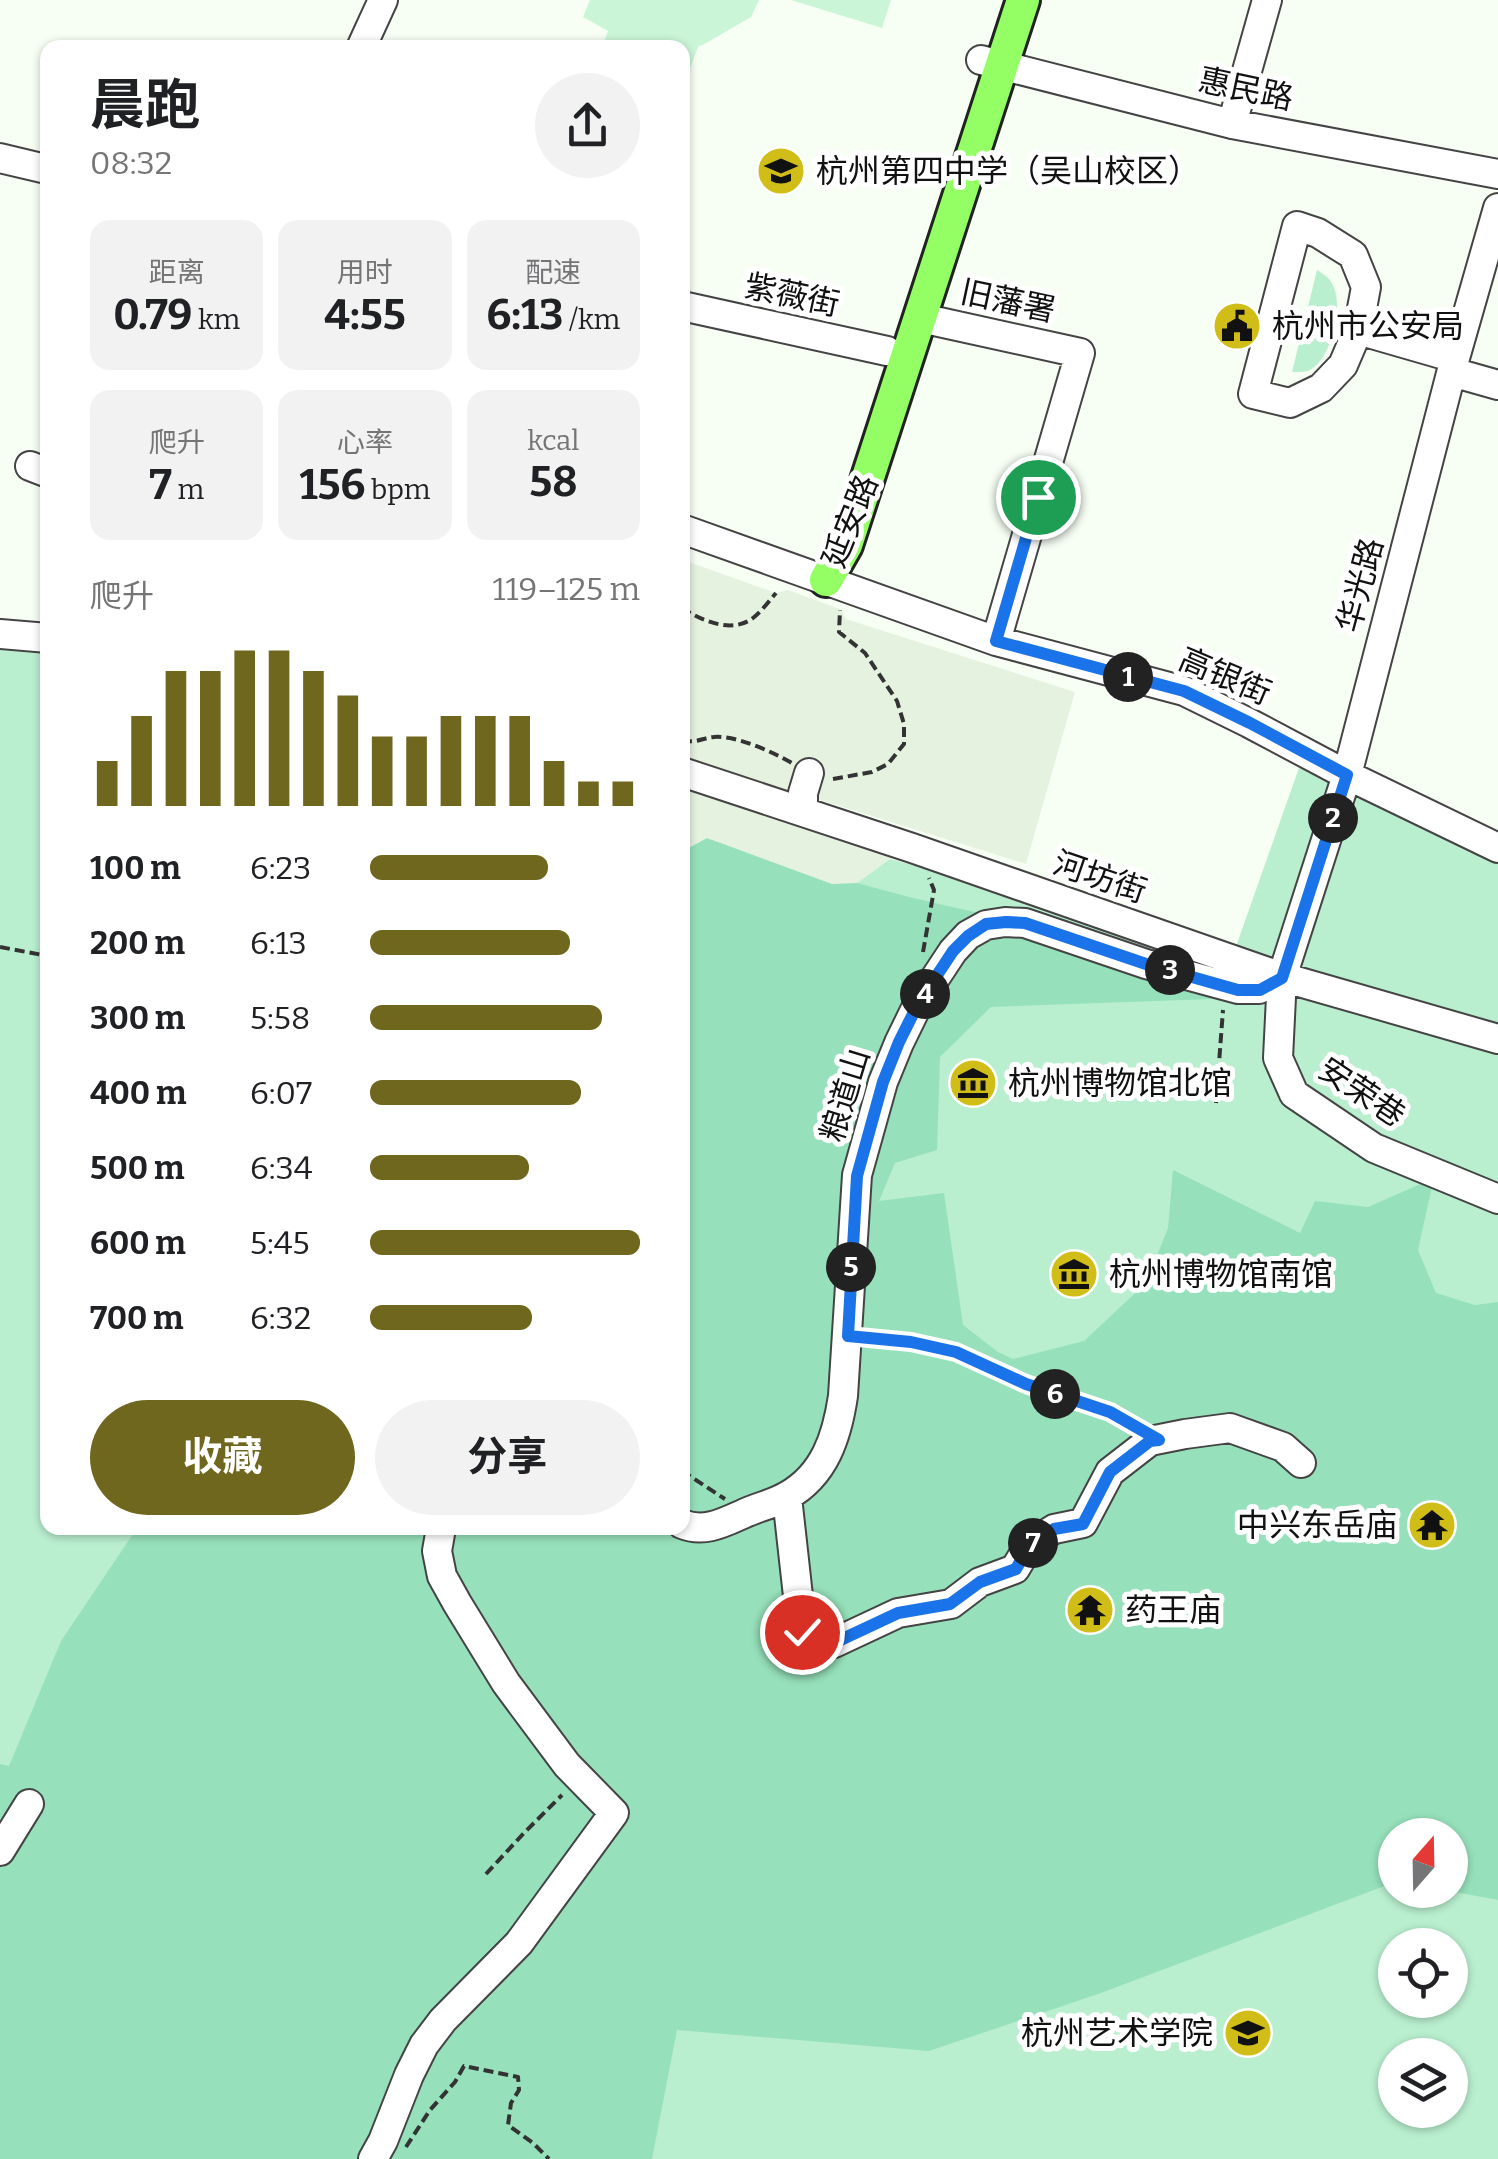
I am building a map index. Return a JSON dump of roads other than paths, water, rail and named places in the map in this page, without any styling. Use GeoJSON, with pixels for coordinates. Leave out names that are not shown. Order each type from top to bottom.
{"type":"FeatureCollection","features":[{"type":"Feature","properties":{"kind":"main road","name":"延安路"},"geometry":{"type":"LineString","coordinates":[[833,595],[921,318],[992,63],[1001,0]]}},
{"type":"Feature","properties":{"kind":"main road","name":"延安路"},"geometry":{"type":"LineString","coordinates":[[833,595],[827,538],[887,351],[992,63],[1023,0]]}},
{"type":"Feature","properties":{"kind":"street"},"geometry":{"type":"LineString","coordinates":[[365,40],[383,0]]}},
{"type":"Feature","properties":{"kind":"street"},"geometry":{"type":"LineString","coordinates":[[1232,124],[1266,0]]}},
{"type":"Feature","properties":{"kind":"street","name":"惠民路"},"geometry":{"type":"LineString","coordinates":[[992,63],[1232,124],[1498,174]]}},
{"type":"Feature","properties":{"kind":"street"},"geometry":{"type":"LineString","coordinates":[[0,158],[40,168]]}},
{"type":"Feature","properties":{"kind":"street","name":"华光路"},"geometry":{"type":"LineString","coordinates":[[1282,978],[1347,775],[1498,208]]}},
{"type":"Feature","properties":{"kind":"street"},"geometry":{"type":"LineString","coordinates":[[1297,226],[1318,233],[1353,255],[1366,287],[1358,330],[1343,366],[1321,388],[1290,402],[1253,394],[1297,226]]}},
{"type":"Feature","properties":{"kind":"street","name":"紫薇街"},"geometry":{"type":"LineString","coordinates":[[690,309],[887,351]]}},
{"type":"Feature","properties":{"kind":"street","name":"旧藩署"},"geometry":{"type":"LineString","coordinates":[[921,318],[1080,353],[996,641]]}},
{"type":"Feature","properties":{"kind":"street"},"geometry":{"type":"LineString","coordinates":[[1358,330],[1498,385]]}},
{"type":"Feature","properties":{"kind":"street","name":"高银街"},"geometry":{"type":"LineString","coordinates":[[690,532],[833,595],[1184,691],[1498,848]]}},
{"type":"Feature","properties":{"kind":"street"},"geometry":{"type":"LineString","coordinates":[[0,634],[40,637]]}},
{"type":"Feature","properties":{"kind":"street"},"geometry":{"type":"LineString","coordinates":[[802,805],[809,773]]}},
{"type":"Feature","properties":{"kind":"street","name":"河坊街"},"geometry":{"type":"LineString","coordinates":[[690,775],[1282,978],[1498,1039]]}},
{"type":"Feature","properties":{"kind":"street","name":"粮道山"},"geometry":{"type":"LineString","coordinates":[[690,1527],[718,1526],[787,1496],[816,1474],[830,1449],[839,1422],[848,1336],[857,1176],[883,1082],[899,1042],[918,1004],[953,951],[968,936],[986,924],[1025,923],[1238,990],[1260,990],[1282,978]]}},
{"type":"Feature","properties":{"kind":"street","name":"安荣巷"},"geometry":{"type":"LineString","coordinates":[[1282,978],[1278,1058],[1294,1094],[1374,1148],[1498,1199]]}},
{"type":"Feature","properties":{"kind":"street"},"geometry":{"type":"LineString","coordinates":[[787,1496],[802,1632],[834,1643],[898,1613],[950,1604],[980,1582],[1016,1569],[1030,1544],[1054,1529],[1083,1524],[1110,1472],[1150,1441],[1230,1428],[1283,1448],[1302,1463]]}},
{"type":"Feature","properties":{"kind":"street"},"geometry":{"type":"LineString","coordinates":[[374,2159],[424,2045],[518,1943],[614,1813],[566,1765],[506,1683],[442,1576],[437,1551],[440,1535]]}},
{"type":"Feature","properties":{"kind":"street"},"geometry":{"type":"LineString","coordinates":[[0,1851],[28,1804]]}},
{"type":"Feature","properties":{"kind":"place","name":"杭州第四中学（吴山校区）"},"geometry":{"type":"Point","coordinates":[781,171]}},
{"type":"Feature","properties":{"kind":"place","name":"杭州市公安局"},"geometry":{"type":"Point","coordinates":[1237,326]}},
{"type":"Feature","properties":{"kind":"place","name":"杭州博物馆北馆"},"geometry":{"type":"Point","coordinates":[973,1083]}},
{"type":"Feature","properties":{"kind":"place","name":"杭州博物馆南馆"},"geometry":{"type":"Point","coordinates":[1074,1274]}},
{"type":"Feature","properties":{"kind":"place","name":"中兴东岳庙"},"geometry":{"type":"Point","coordinates":[1432,1525]}},
{"type":"Feature","properties":{"kind":"place","name":"药王庙"},"geometry":{"type":"Point","coordinates":[1090,1610]}},
{"type":"Feature","properties":{"kind":"place","name":"杭州艺术学院"},"geometry":{"type":"Point","coordinates":[1248,2033]}}]}
